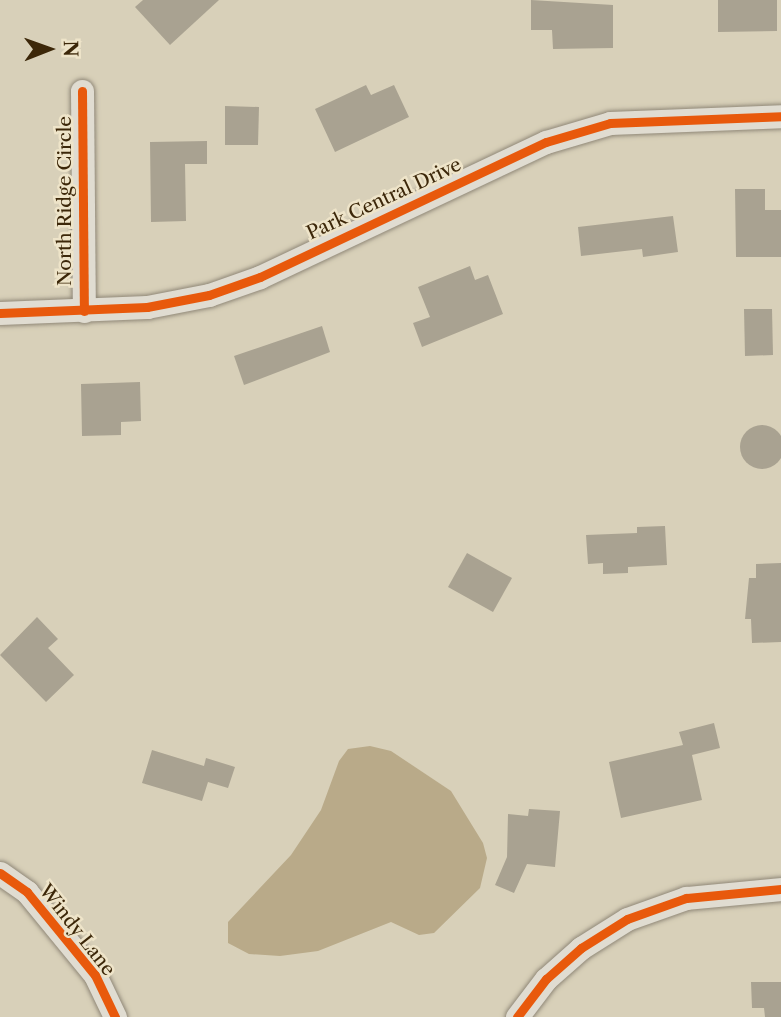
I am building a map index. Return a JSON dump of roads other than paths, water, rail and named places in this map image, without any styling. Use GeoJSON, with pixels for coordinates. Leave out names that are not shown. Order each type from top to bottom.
{"type":"FeatureCollection","features":[{"type":"Feature","properties":{"kind":"street","name":"North Ridge Circle"},"geometry":{"type":"LineString","coordinates":[[82,91],[84,311]]}},
{"type":"Feature","properties":{"kind":"street","name":"Park Central Drive"},"geometry":{"type":"LineString","coordinates":[[0,313],[147,307],[209,295],[260,277],[546,142],[610,123],[781,116]]}},
{"type":"Feature","properties":{"kind":"street","name":"Windy Lane"},"geometry":{"type":"LineString","coordinates":[[0,873],[27,892],[95,975],[115,1017]]}},
{"type":"Feature","properties":{"kind":"street"},"geometry":{"type":"LineString","coordinates":[[517,1017],[564,963],[627,919],[686,898],[781,889]]}}]}
